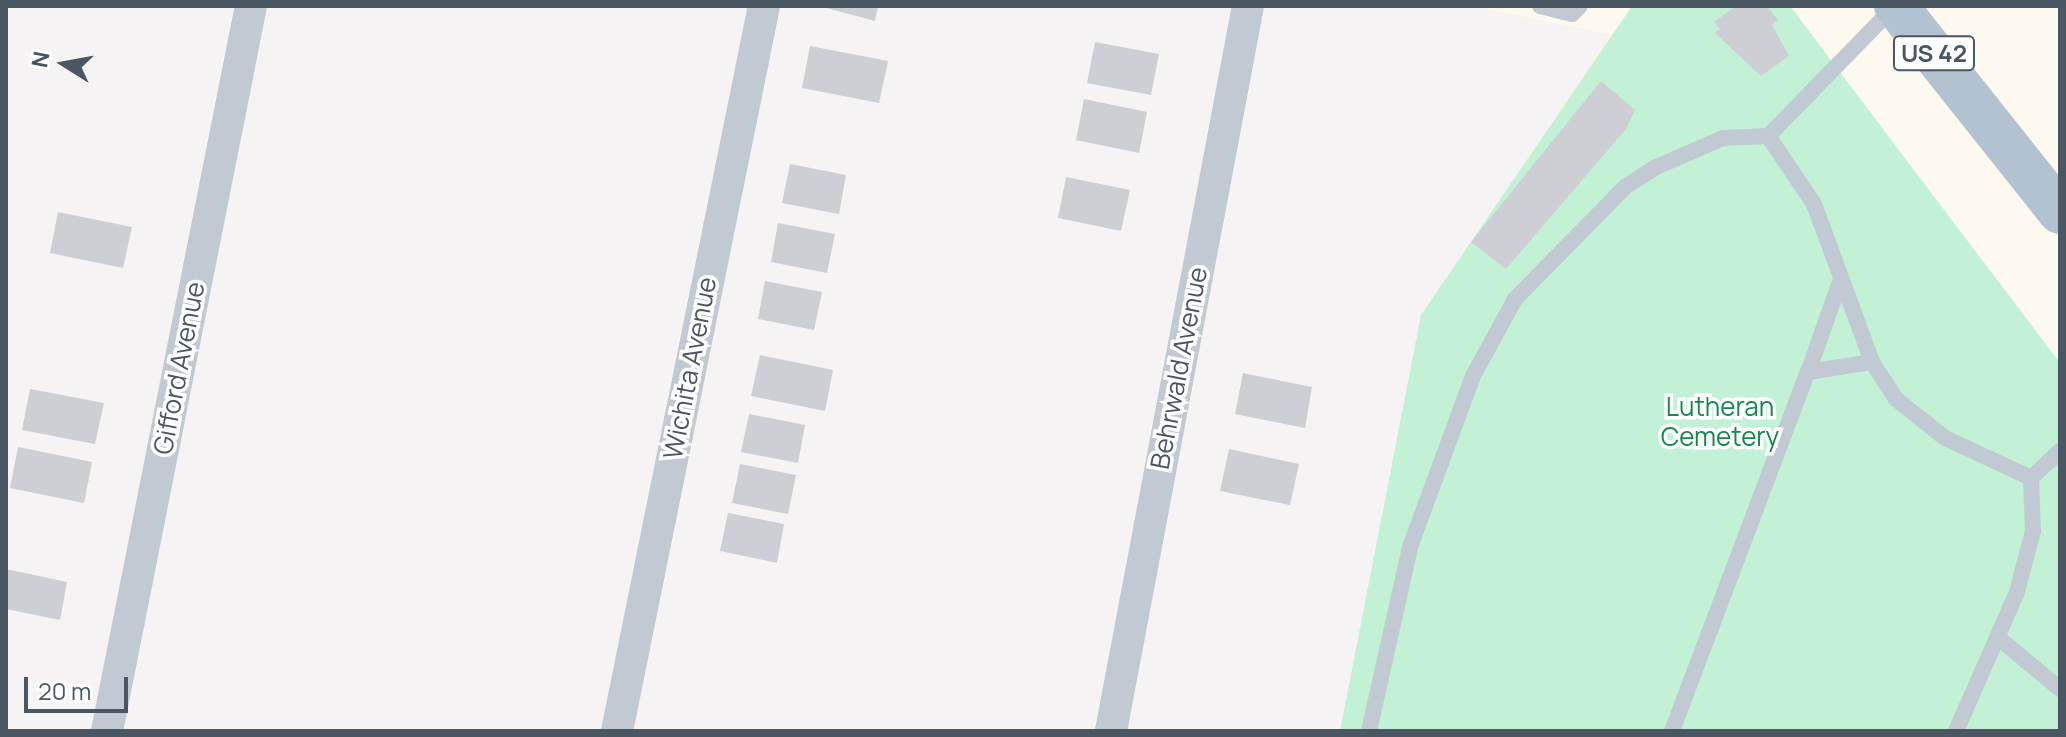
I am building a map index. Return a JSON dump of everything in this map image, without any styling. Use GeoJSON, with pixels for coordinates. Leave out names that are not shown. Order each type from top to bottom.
{"type":"FeatureCollection","features":[{"type":"Feature","properties":{"kind":"main road","name":"US 42"},"geometry":{"type":"LineString","coordinates":[[1896,6],[2060,212]]}},
{"type":"Feature","properties":{"kind":"street","name":"Gifford Avenue"},"geometry":{"type":"LineString","coordinates":[[107,731],[251,6]]}},
{"type":"Feature","properties":{"kind":"street","name":"Wichita Avenue"},"geometry":{"type":"LineString","coordinates":[[617,731],[764,6]]}},
{"type":"Feature","properties":{"kind":"street","name":"Behrwald Avenue"},"geometry":{"type":"LineString","coordinates":[[1111,731],[1248,6]]}},
{"type":"Feature","properties":{"kind":"lane"},"geometry":{"type":"LineString","coordinates":[[1540,6],[1572,14],[1580,6]]}},
{"type":"Feature","properties":{"kind":"lane"},"geometry":{"type":"LineString","coordinates":[[1369,731],[1410,547],[1473,376],[1515,299],[1625,187],[1654,168],[1723,138],[1768,136],[1896,6]]}},
{"type":"Feature","properties":{"kind":"lane"},"geometry":{"type":"LineString","coordinates":[[1768,136],[1814,204],[1872,362],[1917,418],[2031,478]]}},
{"type":"Feature","properties":{"kind":"lane"},"geometry":{"type":"LineString","coordinates":[[1672,731],[1842,274]]}},
{"type":"Feature","properties":{"kind":"lane"},"geometry":{"type":"LineString","coordinates":[[1808,372],[1872,362]]}},
{"type":"Feature","properties":{"kind":"lane"},"geometry":{"type":"LineString","coordinates":[[1956,731],[2001,640],[2033,531],[2031,478],[2060,451]]}},
{"type":"Feature","properties":{"kind":"lane"},"geometry":{"type":"LineString","coordinates":[[2001,640],[2060,689]]}},
{"type":"Feature","properties":{"kind":"shaded area"},"geometry":{"type":"Polygon","coordinates":[[[1472,6],[1632,6],[1613,35],[1472,6]]]}},
{"type":"Feature","properties":{"kind":"shaded area"},"geometry":{"type":"Polygon","coordinates":[[[1790,6],[2060,6],[2060,363],[1920,179],[1790,6]]]}},
{"type":"Feature","properties":{"kind":"green space","name":"Lutheran Cemetery"},"geometry":{"type":"Polygon","coordinates":[[[1632,6],[1790,6],[2060,363],[2060,731],[1340,731],[1421,315],[1632,6]]]}},
{"type":"Feature","properties":{"kind":"building"},"geometry":{"type":"Polygon","coordinates":[[[819,6],[878,6],[875,21],[819,6]]]}},
{"type":"Feature","properties":{"kind":"building"},"geometry":{"type":"Polygon","coordinates":[[[1736,6],[1767,6],[1778,20],[1772,25],[1789,56],[1761,76],[1715,33],[1720,29],[1714,22],[1736,6]]]}},
{"type":"Feature","properties":{"kind":"building"},"geometry":{"type":"Polygon","coordinates":[[[1095,42],[1159,54],[1151,95],[1087,83],[1095,42]]]}},
{"type":"Feature","properties":{"kind":"building"},"geometry":{"type":"Polygon","coordinates":[[[810,46],[888,61],[879,103],[802,88],[810,46]]]}},
{"type":"Feature","properties":{"kind":"building"},"geometry":{"type":"Polygon","coordinates":[[[1601,81],[1635,110],[1626,129],[1506,269],[1471,242],[1601,81]]]}},
{"type":"Feature","properties":{"kind":"building"},"geometry":{"type":"Polygon","coordinates":[[[1084,99],[1147,112],[1139,153],[1076,140],[1084,99]]]}},
{"type":"Feature","properties":{"kind":"building"},"geometry":{"type":"Polygon","coordinates":[[[790,164],[846,175],[839,214],[782,203],[790,164]]]}},
{"type":"Feature","properties":{"kind":"building"},"geometry":{"type":"Polygon","coordinates":[[[1066,177],[1130,190],[1121,231],[1058,218],[1066,177]]]}},
{"type":"Feature","properties":{"kind":"building"},"geometry":{"type":"Polygon","coordinates":[[[58,212],[132,227],[123,268],[50,253],[58,212]]]}},
{"type":"Feature","properties":{"kind":"building"},"geometry":{"type":"Polygon","coordinates":[[[778,223],[835,234],[827,273],[771,262],[778,223]]]}},
{"type":"Feature","properties":{"kind":"building"},"geometry":{"type":"Polygon","coordinates":[[[765,281],[822,292],[814,330],[758,319],[765,281]]]}},
{"type":"Feature","properties":{"kind":"building"},"geometry":{"type":"Polygon","coordinates":[[[760,355],[833,370],[825,411],[751,396],[760,355]]]}},
{"type":"Feature","properties":{"kind":"building"},"geometry":{"type":"Polygon","coordinates":[[[1243,373],[1312,387],[1305,428],[1235,414],[1243,373]]]}},
{"type":"Feature","properties":{"kind":"building"},"geometry":{"type":"Polygon","coordinates":[[[30,389],[104,403],[95,444],[22,430],[30,389]]]}},
{"type":"Feature","properties":{"kind":"building"},"geometry":{"type":"Polygon","coordinates":[[[749,414],[805,425],[798,463],[741,452],[749,414]]]}},
{"type":"Feature","properties":{"kind":"building"},"geometry":{"type":"Polygon","coordinates":[[[18,447],[92,462],[84,503],[10,488],[18,447]]]}},
{"type":"Feature","properties":{"kind":"building"},"geometry":{"type":"Polygon","coordinates":[[[1229,449],[1299,464],[1290,505],[1220,491],[1229,449]]]}},
{"type":"Feature","properties":{"kind":"building"},"geometry":{"type":"Polygon","coordinates":[[[740,464],[796,475],[788,514],[732,503],[740,464]]]}},
{"type":"Feature","properties":{"kind":"building"},"geometry":{"type":"Polygon","coordinates":[[[728,513],[784,524],[777,563],[720,551],[728,513]]]}},
{"type":"Feature","properties":{"kind":"building"},"geometry":{"type":"Polygon","coordinates":[[[6,569],[67,582],[60,620],[6,609],[6,569]]]}}]}
